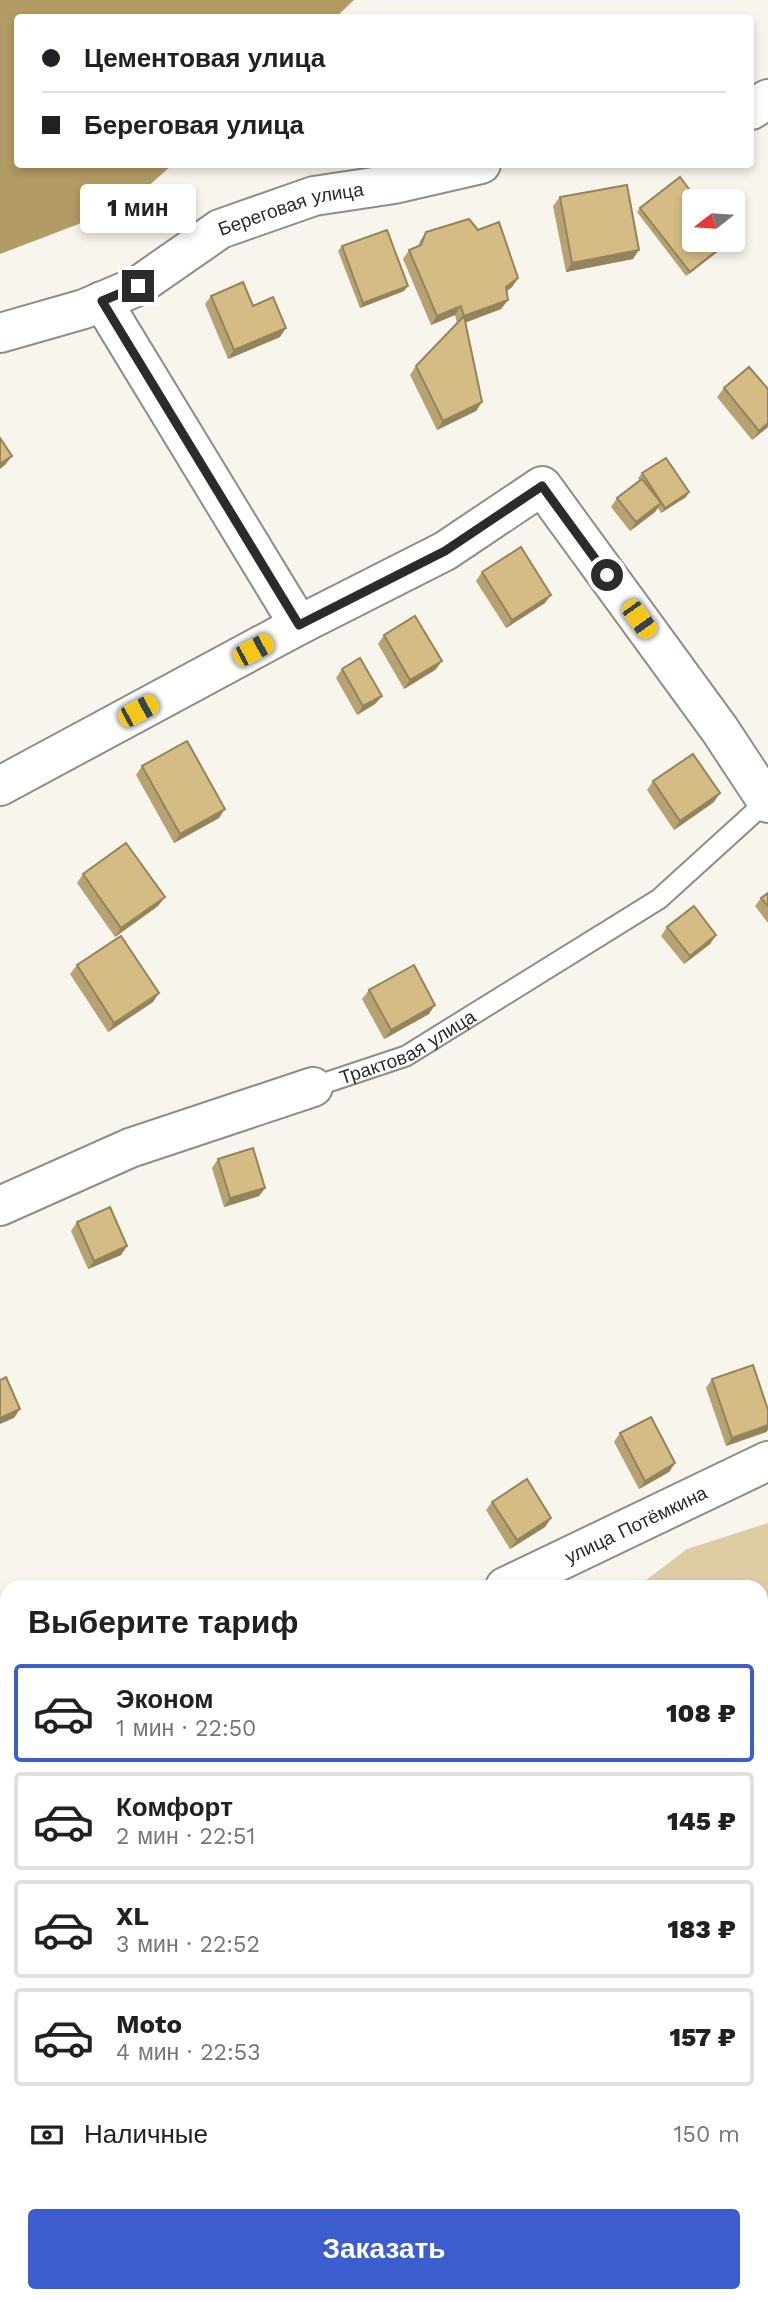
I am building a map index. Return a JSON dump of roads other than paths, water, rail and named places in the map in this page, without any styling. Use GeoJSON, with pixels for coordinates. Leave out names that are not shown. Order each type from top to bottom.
{"type":"FeatureCollection","features":[{"type":"Feature","properties":{"kind":"street","name":"Береговая улица"},"geometry":{"type":"LineString","coordinates":[[0,333],[84,309],[138,286],[220,229],[314,196],[394,184],[464,168]]}},
{"type":"Feature","properties":{"kind":"street"},"geometry":{"type":"LineString","coordinates":[[102,301],[299,625]]}},
{"type":"Feature","properties":{"kind":"street"},"geometry":{"type":"LineString","coordinates":[[0,786],[299,625],[445,551],[542,486],[720,730],[768,802]]}},
{"type":"Feature","properties":{"kind":"street","name":"Трактовая улица"},"geometry":{"type":"LineString","coordinates":[[0,1206],[130,1148],[313,1087]]}},
{"type":"Feature","properties":{"kind":"street","name":"улица Потёмкина"},"geometry":{"type":"LineString","coordinates":[[520,1580],[768,1461]]}},
{"type":"Feature","properties":{"kind":"lane","name":"Трактовая улица"},"geometry":{"type":"LineString","coordinates":[[313,1087],[406,1056],[659,899],[768,802]]}}]}
